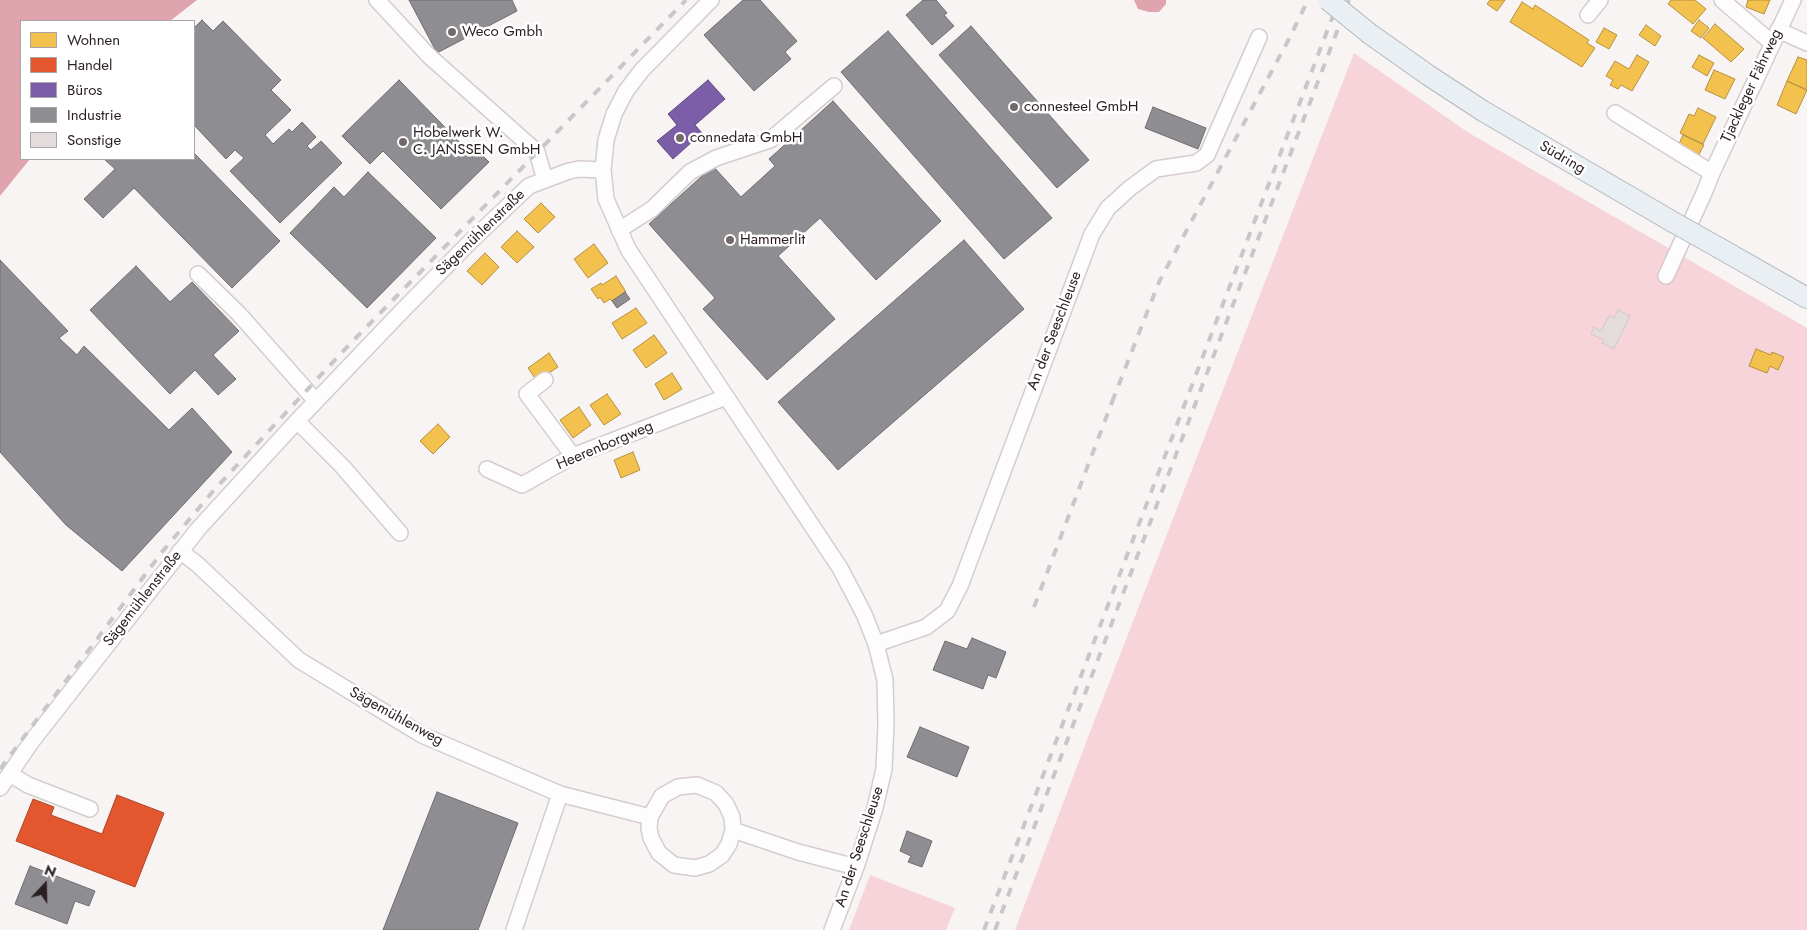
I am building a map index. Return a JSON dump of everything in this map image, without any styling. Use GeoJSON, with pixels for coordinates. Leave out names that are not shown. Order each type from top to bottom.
{"type":"FeatureCollection","features":[{"type":"Feature","properties":{"kind":"main road","name":"Südring"},"geometry":{"type":"LineString","coordinates":[[1328,0],[1370,34],[1483,111],[1807,298]]}},
{"type":"Feature","properties":{"kind":"street"},"geometry":{"type":"LineString","coordinates":[[376,0],[429,56],[537,152],[545,180]]}},
{"type":"Feature","properties":{"kind":"street"},"geometry":{"type":"LineString","coordinates":[[603,170],[606,140],[614,114],[626,91],[642,70],[711,0]]}},
{"type":"Feature","properties":{"kind":"street"},"geometry":{"type":"LineString","coordinates":[[1588,15],[1600,0]]}},
{"type":"Feature","properties":{"kind":"street"},"geometry":{"type":"LineString","coordinates":[[1722,0],[1775,36],[1807,43]]}},
{"type":"Feature","properties":{"kind":"street","name":"Tjackleger Fährweg"},"geometry":{"type":"LineString","coordinates":[[1666,276],[1792,0]]}},
{"type":"Feature","properties":{"kind":"street","name":"An der Seeschleuse"},"geometry":{"type":"LineString","coordinates":[[876,644],[926,628],[947,610],[963,578],[1092,234],[1108,208],[1130,188],[1156,169],[1196,163],[1207,155],[1259,37]]}},
{"type":"Feature","properties":{"kind":"street"},"geometry":{"type":"LineString","coordinates":[[619,230],[652,208],[690,172],[716,158],[770,140],[834,86]]}},
{"type":"Feature","properties":{"kind":"street"},"geometry":{"type":"LineString","coordinates":[[1615,113],[1712,173]]}},
{"type":"Feature","properties":{"kind":"street","name":"Sägemühlenstraße"},"geometry":{"type":"LineString","coordinates":[[0,788],[32,740],[199,528],[297,421],[473,239],[528,186],[569,171],[579,169],[603,170]]}},
{"type":"Feature","properties":{"kind":"street","name":"An der Seeschleuse"},"geometry":{"type":"LineString","coordinates":[[603,170],[606,199],[628,249],[840,568],[864,614],[876,644],[884,680],[886,725],[884,769],[875,808],[856,867],[832,930]]}},
{"type":"Feature","properties":{"kind":"street"},"geometry":{"type":"LineString","coordinates":[[198,274],[239,314],[316,401]]}},
{"type":"Feature","properties":{"kind":"street"},"geometry":{"type":"LineString","coordinates":[[545,380],[527,394],[573,456]]}},
{"type":"Feature","properties":{"kind":"street","name":"Heerenborgweg"},"geometry":{"type":"LineString","coordinates":[[487,469],[522,486],[573,456],[726,397]]}},
{"type":"Feature","properties":{"kind":"street"},"geometry":{"type":"LineString","coordinates":[[297,421],[342,466],[400,533]]}},
{"type":"Feature","properties":{"kind":"street","name":"Sägemühlenweg"},"geometry":{"type":"LineString","coordinates":[[180,552],[197,564],[299,660],[422,735],[560,794],[650,816]]}},
{"type":"Feature","properties":{"kind":"street"},"geometry":{"type":"LineString","coordinates":[[10,774],[28,786],[90,809]]}},
{"type":"Feature","properties":{"kind":"street"},"geometry":{"type":"LineString","coordinates":[[697,785],[716,793],[726,804],[732,817],[729,844],[722,854],[709,864],[695,868],[674,864],[659,853],[651,838],[649,828],[650,816],[662,796],[678,787],[697,785]]}},
{"type":"Feature","properties":{"kind":"street"},"geometry":{"type":"LineString","coordinates":[[514,930],[560,794]]}},
{"type":"Feature","properties":{"kind":"street"},"geometry":{"type":"LineString","coordinates":[[732,830],[798,852],[856,867]]}},
{"type":"Feature","properties":{"kind":"shaded area"},"geometry":{"type":"Polygon","coordinates":[[[0,0],[197,0],[171,20],[20,20],[20,160],[29,160],[0,196],[0,0]]]}},
{"type":"Feature","properties":{"kind":"shaded area"},"geometry":{"type":"Polygon","coordinates":[[[1134,0],[1166,0],[1166,4],[1159,12],[1149,12],[1138,9],[1134,0]]]}},
{"type":"Feature","properties":{"kind":"shaded area"},"geometry":{"type":"Polygon","coordinates":[[[1354,53],[1469,133],[1807,328],[1807,930],[1015,930],[1354,53]]]}},
{"type":"Feature","properties":{"kind":"shaded area"},"geometry":{"type":"Polygon","coordinates":[[[870,875],[955,908],[946,930],[849,930],[870,875]]]}},
{"type":"Feature","properties":{"kind":"building: Wohnen"},"geometry":{"type":"Polygon","coordinates":[[[1490,0],[1505,0],[1497,11],[1487,4],[1490,0]]]}},
{"type":"Feature","properties":{"kind":"building: Wohnen"},"geometry":{"type":"Polygon","coordinates":[[[1671,0],[1695,0],[1706,9],[1693,24],[1668,4],[1671,0]]]}},
{"type":"Feature","properties":{"kind":"building: Wohnen"},"geometry":{"type":"Polygon","coordinates":[[[1748,0],[1770,0],[1764,14],[1746,7],[1748,0]]]}},
{"type":"Feature","properties":{"kind":"building: Wohnen"},"geometry":{"type":"Polygon","coordinates":[[[1522,2],[1533,9],[1535,5],[1589,40],[1587,43],[1595,48],[1582,67],[1510,22],[1522,2]]]}},
{"type":"Feature","properties":{"kind":"building: Wohnen"},"geometry":{"type":"Polygon","coordinates":[[[1699,20],[1709,28],[1701,38],[1691,31],[1699,20]]]}},
{"type":"Feature","properties":{"kind":"building: Wohnen"},"geometry":{"type":"Polygon","coordinates":[[[1715,24],[1744,49],[1731,62],[1703,38],[1715,24]]]}},
{"type":"Feature","properties":{"kind":"building: Wohnen"},"geometry":{"type":"Polygon","coordinates":[[[1646,25],[1661,36],[1655,46],[1639,35],[1646,25]]]}},
{"type":"Feature","properties":{"kind":"building: Wohnen"},"geometry":{"type":"Polygon","coordinates":[[[1604,28],[1617,35],[1609,49],[1596,42],[1604,28]]]}},
{"type":"Feature","properties":{"kind":"building: Wohnen"},"geometry":{"type":"Polygon","coordinates":[[[1637,55],[1649,62],[1632,91],[1621,85],[1618,89],[1610,85],[1613,80],[1606,76],[1615,61],[1629,69],[1637,55]]]}},
{"type":"Feature","properties":{"kind":"building: Wohnen"},"geometry":{"type":"Polygon","coordinates":[[[1699,55],[1714,63],[1707,76],[1692,67],[1699,55]]]}},
{"type":"Feature","properties":{"kind":"building: Wohnen"},"geometry":{"type":"Polygon","coordinates":[[[1798,57],[1807,60],[1807,90],[1787,81],[1798,57]]]}},
{"type":"Feature","properties":{"kind":"building: Wohnen"},"geometry":{"type":"Polygon","coordinates":[[[1714,70],[1735,79],[1725,99],[1705,90],[1714,70]]]}},
{"type":"Feature","properties":{"kind":"building: Wohnen"},"geometry":{"type":"Polygon","coordinates":[[[1787,81],[1807,90],[1796,114],[1777,105],[1787,81]]]}},
{"type":"Feature","properties":{"kind":"building: Wohnen"},"geometry":{"type":"Polygon","coordinates":[[[1698,108],[1716,117],[1703,144],[1680,133],[1689,114],[1694,116],[1698,108]]]}},
{"type":"Feature","properties":{"kind":"building: Wohnen"},"geometry":{"type":"Polygon","coordinates":[[[1683,135],[1704,145],[1698,156],[1678,146],[1683,135]]]}},
{"type":"Feature","properties":{"kind":"building: Wohnen"},"geometry":{"type":"Polygon","coordinates":[[[541,203],[555,217],[538,233],[524,219],[541,203]]]}},
{"type":"Feature","properties":{"kind":"building: Wohnen"},"geometry":{"type":"Polygon","coordinates":[[[517,231],[534,247],[517,263],[501,247],[517,231]]]}},
{"type":"Feature","properties":{"kind":"building: Wohnen"},"geometry":{"type":"Polygon","coordinates":[[[594,244],[608,263],[588,278],[574,259],[594,244]]]}},
{"type":"Feature","properties":{"kind":"building: Wohnen"},"geometry":{"type":"Polygon","coordinates":[[[485,253],[499,267],[482,285],[467,271],[485,253]]]}},
{"type":"Feature","properties":{"kind":"building: Wohnen"},"geometry":{"type":"Polygon","coordinates":[[[616,276],[626,292],[612,301],[610,299],[604,303],[600,297],[598,299],[591,289],[601,283],[602,285],[616,276]]]}},
{"type":"Feature","properties":{"kind":"building: Wohnen"},"geometry":{"type":"Polygon","coordinates":[[[636,308],[647,323],[622,339],[612,323],[636,308]]]}},
{"type":"Feature","properties":{"kind":"building: Wohnen"},"geometry":{"type":"Polygon","coordinates":[[[654,335],[667,353],[646,368],[633,350],[654,335]]]}},
{"type":"Feature","properties":{"kind":"building: Wohnen"},"geometry":{"type":"Polygon","coordinates":[[[1756,349],[1771,355],[1772,352],[1784,357],[1778,370],[1770,366],[1767,373],[1749,366],[1756,349]]]}},
{"type":"Feature","properties":{"kind":"building: Wohnen"},"geometry":{"type":"Polygon","coordinates":[[[549,353],[558,367],[537,381],[528,368],[549,353]]]}},
{"type":"Feature","properties":{"kind":"building: Wohnen"},"geometry":{"type":"Polygon","coordinates":[[[672,373],[682,389],[664,400],[655,384],[672,373]]]}},
{"type":"Feature","properties":{"kind":"building: Wohnen"},"geometry":{"type":"Polygon","coordinates":[[[607,394],[621,414],[604,425],[590,405],[607,394]]]}},
{"type":"Feature","properties":{"kind":"building: Wohnen"},"geometry":{"type":"Polygon","coordinates":[[[579,407],[591,425],[573,438],[560,420],[579,407]]]}},
{"type":"Feature","properties":{"kind":"building: Wohnen"},"geometry":{"type":"Polygon","coordinates":[[[438,424],[450,437],[433,454],[420,441],[438,424]]]}},
{"type":"Feature","properties":{"kind":"building: Wohnen"},"geometry":{"type":"Polygon","coordinates":[[[633,452],[640,470],[621,478],[614,460],[633,452]]]}},
{"type":"Feature","properties":{"kind":"building: Handel"},"geometry":{"type":"Polygon","coordinates":[[[117,795],[164,813],[135,887],[16,841],[33,799],[54,807],[51,815],[102,834],[117,795]]]}},
{"type":"Feature","properties":{"kind":"building: Büros"},"geometry":{"type":"Polygon","coordinates":[[[708,80],[725,99],[695,125],[702,133],[673,159],[657,141],[677,125],[668,114],[708,80]]]}},
{"type":"Feature","properties":{"kind":"building: Industrie","name":"Weco Gmbh"},"geometry":{"type":"Polygon","coordinates":[[[409,0],[512,0],[517,11],[437,53],[409,0]]]}},
{"type":"Feature","properties":{"kind":"building: Industrie"},"geometry":{"type":"Polygon","coordinates":[[[743,0],[760,0],[797,41],[785,52],[791,59],[754,91],[704,35],[743,0]]]}},
{"type":"Feature","properties":{"kind":"building: Industrie"},"geometry":{"type":"Polygon","coordinates":[[[923,0],[936,0],[947,13],[944,15],[954,26],[932,45],[906,15],[923,0]]]}},
{"type":"Feature","properties":{"kind":"building: Industrie"},"geometry":{"type":"Polygon","coordinates":[[[202,20],[213,31],[223,21],[281,80],[271,90],[291,110],[265,135],[273,144],[289,129],[292,132],[302,122],[316,137],[307,146],[311,150],[321,141],[342,163],[280,223],[230,171],[244,158],[235,150],[226,159],[195,126],[195,27],[202,20]]]}},
{"type":"Feature","properties":{"kind":"building: Industrie","name":"connesteel GmbH"},"geometry":{"type":"Polygon","coordinates":[[[971,26],[1089,160],[1057,188],[939,55],[971,26]]]}},
{"type":"Feature","properties":{"kind":"building: Industrie"},"geometry":{"type":"Polygon","coordinates":[[[888,31],[1052,218],[1004,259],[841,72],[888,31]]]}},
{"type":"Feature","properties":{"kind":"building: Industrie","name":"Hobelwerk W. C. JANSSEN GmbH"},"geometry":{"type":"Polygon","coordinates":[[[399,80],[470,153],[475,148],[489,162],[441,209],[383,151],[370,164],[342,136],[399,80]]]}},
{"type":"Feature","properties":{"kind":"building: Industrie","name":"Hammerlit"},"geometry":{"type":"Polygon","coordinates":[[[833,101],[941,221],[876,280],[820,218],[778,256],[835,319],[767,380],[703,309],[715,298],[649,224],[713,166],[741,197],[775,166],[769,159],[833,101]]]}},
{"type":"Feature","properties":{"kind":"building: Industrie"},"geometry":{"type":"Polygon","coordinates":[[[1153,107],[1206,128],[1198,149],[1145,128],[1153,107]]]}},
{"type":"Feature","properties":{"kind":"building: Industrie"},"geometry":{"type":"Polygon","coordinates":[[[195,154],[280,241],[232,288],[134,188],[103,218],[84,199],[115,169],[105,160],[195,160],[195,154]]]}},
{"type":"Feature","properties":{"kind":"building: Industrie"},"geometry":{"type":"Polygon","coordinates":[[[368,172],[436,238],[367,308],[290,233],[334,187],[344,197],[368,172]]]}},
{"type":"Feature","properties":{"kind":"building: Industrie"},"geometry":{"type":"Polygon","coordinates":[[[964,240],[1024,309],[838,470],[778,402],[964,240]]]}},
{"type":"Feature","properties":{"kind":"building: Industrie"},"geometry":{"type":"Polygon","coordinates":[[[0,260],[68,331],[59,338],[77,355],[84,346],[169,430],[192,408],[232,452],[122,571],[66,525],[0,452],[0,260]]]}},
{"type":"Feature","properties":{"kind":"building: Industrie"},"geometry":{"type":"Polygon","coordinates":[[[136,266],[170,302],[192,282],[239,331],[213,355],[236,379],[218,395],[195,370],[170,394],[90,310],[136,266]]]}},
{"type":"Feature","properties":{"kind":"building: Industrie"},"geometry":{"type":"Polygon","coordinates":[[[625,292],[630,299],[617,308],[612,301],[625,292]]]}},
{"type":"Feature","properties":{"kind":"building: Industrie"},"geometry":{"type":"Polygon","coordinates":[[[972,638],[1006,652],[996,678],[988,675],[983,689],[933,670],[945,641],[967,649],[972,638]]]}},
{"type":"Feature","properties":{"kind":"building: Industrie"},"geometry":{"type":"Polygon","coordinates":[[[920,727],[969,747],[957,777],[907,757],[920,727]]]}},
{"type":"Feature","properties":{"kind":"building: Industrie"},"geometry":{"type":"Polygon","coordinates":[[[437,792],[518,823],[478,930],[383,930],[437,792]]]}},
{"type":"Feature","properties":{"kind":"building: Industrie"},"geometry":{"type":"Polygon","coordinates":[[[907,831],[932,841],[922,867],[908,862],[911,856],[900,851],[907,831]]]}},
{"type":"Feature","properties":{"kind":"building: Industrie"},"geometry":{"type":"Polygon","coordinates":[[[30,866],[95,891],[89,906],[75,901],[67,924],[15,904],[30,866]]]}},
{"type":"Feature","properties":{"kind":"building: Sonstige"},"geometry":{"type":"Polygon","coordinates":[[[1618,310],[1630,316],[1614,349],[1602,343],[1604,340],[1591,334],[1594,327],[1601,331],[1609,316],[1614,318],[1618,310]]]}},
{"type":"Feature","properties":{"kind":"railway"},"geometry":{"type":"LineString","coordinates":[[0,769],[162,552],[214,490],[346,348],[686,0]]}},
{"type":"Feature","properties":{"kind":"railway"},"geometry":{"type":"LineString","coordinates":[[1112,402],[1159,282],[1308,0]]}},
{"type":"Feature","properties":{"kind":"railway"},"geometry":{"type":"LineString","coordinates":[[984,930],[1339,0]]}},
{"type":"Feature","properties":{"kind":"railway"},"geometry":{"type":"LineString","coordinates":[[995,930],[1349,0]]}},
{"type":"Feature","properties":{"kind":"railway"},"geometry":{"type":"LineString","coordinates":[[1034,607],[1114,397]]}},
{"type":"Feature","properties":{"kind":"place","name":"Weco Gmbh"},"geometry":{"type":"Point","coordinates":[452,32]}},
{"type":"Feature","properties":{"kind":"place","name":"connesteel GmbH"},"geometry":{"type":"Point","coordinates":[1014,107]}},
{"type":"Feature","properties":{"kind":"place","name":"connedata GmbH"},"geometry":{"type":"Point","coordinates":[680,138]}},
{"type":"Feature","properties":{"kind":"place","name":"Hobelwerk W. C. JANSSEN GmbH"},"geometry":{"type":"Point","coordinates":[403,142]}},
{"type":"Feature","properties":{"kind":"place","name":"Hammerlit"},"geometry":{"type":"Point","coordinates":[730,240]}}]}
